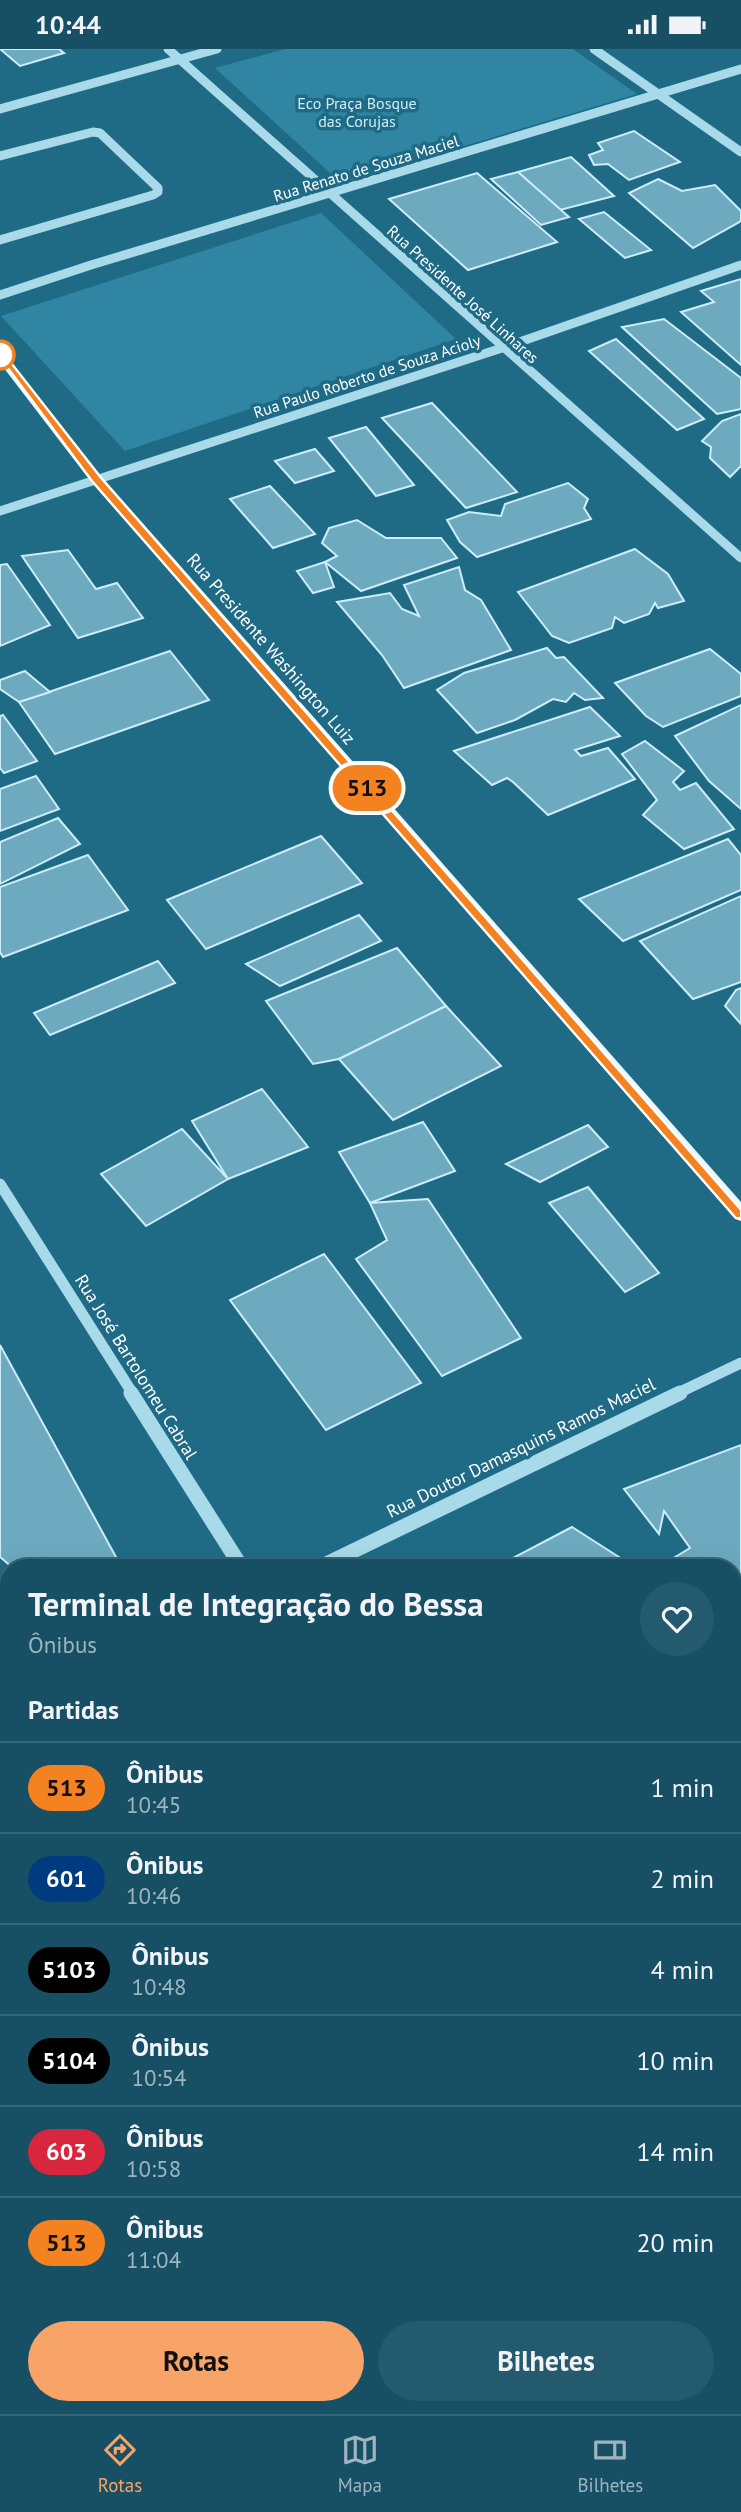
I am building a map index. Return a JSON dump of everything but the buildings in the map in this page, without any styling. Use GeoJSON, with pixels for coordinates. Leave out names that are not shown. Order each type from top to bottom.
{"type":"FeatureCollection","features":[{"type":"Feature","properties":{"kind":"main road","name":"Rua Presidente Washington Luiz"},"geometry":{"type":"LineString","coordinates":[[0,355],[97,480],[741,1214]]}},
{"type":"Feature","properties":{"kind":"street","name":"Rua Presidente José Linhares"},"geometry":{"type":"LineString","coordinates":[[168,49],[741,558]]}},
{"type":"Feature","properties":{"kind":"street"},"geometry":{"type":"LineString","coordinates":[[0,109],[217,49]]}},
{"type":"Feature","properties":{"kind":"street"},"geometry":{"type":"LineString","coordinates":[[594,49],[741,152]]}},
{"type":"Feature","properties":{"kind":"street","name":"Rua Renato de Souza Maciel"},"geometry":{"type":"LineString","coordinates":[[0,295],[91,265],[741,69]]}},
{"type":"Feature","properties":{"kind":"street"},"geometry":{"type":"LineString","coordinates":[[0,156],[93,132],[100,133],[158,188],[158,192],[0,240]]}},
{"type":"Feature","properties":{"kind":"street","name":"Rua Paulo Roberto de Souza Acioly"},"geometry":{"type":"LineString","coordinates":[[0,511],[502,348],[741,265]]}},
{"type":"Feature","properties":{"kind":"street","name":"Rua José Bartolomeu Cabral"},"geometry":{"type":"LineString","coordinates":[[0,1184],[236,1559]]}},
{"type":"Feature","properties":{"kind":"street","name":"Rua Doutor Damasquins Ramos Maciel"},"geometry":{"type":"LineString","coordinates":[[337,1559],[741,1363]]}},
{"type":"Feature","properties":{"kind":"green space","name":"Eco Praça Bosque das Corujas"},"geometry":{"type":"Polygon","coordinates":[[[285,49],[573,49],[637,94],[341,183],[215,68],[285,49]]]}},
{"type":"Feature","properties":{"kind":"green space"},"geometry":{"type":"Polygon","coordinates":[[[321,213],[456,339],[125,451],[1,316],[321,213]]]}},
{"type":"Feature","properties":{"kind":"bus line","name":"513"},"geometry":{"type":"LineString","coordinates":[[0,355],[97,480],[741,1214]]}}]}
